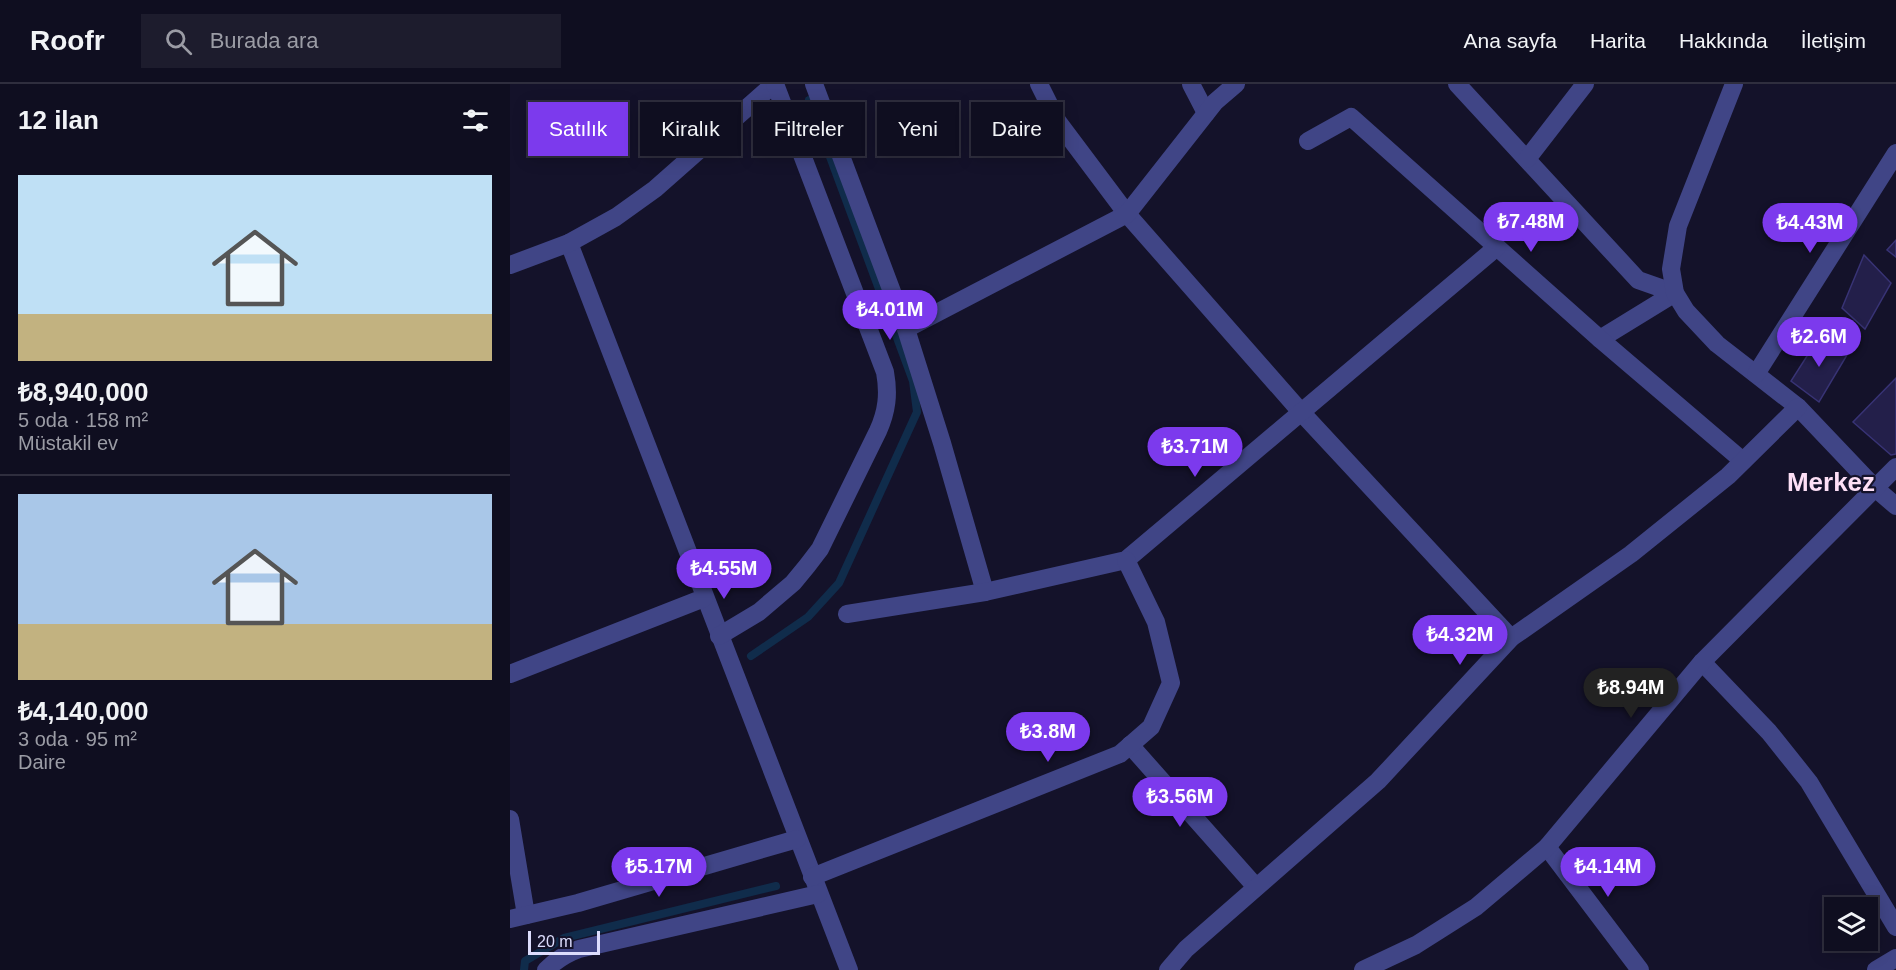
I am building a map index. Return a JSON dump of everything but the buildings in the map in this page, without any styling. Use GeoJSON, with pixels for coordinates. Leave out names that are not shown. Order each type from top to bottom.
{"type":"FeatureCollection","features":[{"type":"Feature","properties":{"kind":"street"},"geometry":{"type":"LineString","coordinates":[[510,265],[568,243],[616,217],[655,189],[775,84],[885,372],[888,399],[885,416],[814,558],[793,583],[759,612],[719,636]]}},
{"type":"Feature","properties":{"kind":"street"},"geometry":{"type":"LineString","coordinates":[[814,84],[906,329],[985,592]]}},
{"type":"Feature","properties":{"kind":"street"},"geometry":{"type":"LineString","coordinates":[[1039,84],[1058,122],[1127,214],[1301,412],[1511,638]]}},
{"type":"Feature","properties":{"kind":"street"},"geometry":{"type":"LineString","coordinates":[[1191,84],[1206,113]]}},
{"type":"Feature","properties":{"kind":"street"},"geometry":{"type":"LineString","coordinates":[[906,329],[1127,214],[1215,102],[1236,84]]}},
{"type":"Feature","properties":{"kind":"street"},"geometry":{"type":"LineString","coordinates":[[1457,84],[1638,280],[1675,293]]}},
{"type":"Feature","properties":{"kind":"street"},"geometry":{"type":"LineString","coordinates":[[1527,159],[1585,84]]}},
{"type":"Feature","properties":{"kind":"street"},"geometry":{"type":"LineString","coordinates":[[1734,84],[1678,226],[1671,269],[1675,293],[1686,311],[1716,344],[1798,407],[1875,488],[1896,506]]}},
{"type":"Feature","properties":{"kind":"street"},"geometry":{"type":"LineString","coordinates":[[1308,141],[1351,117],[1600,339],[1743,461]]}},
{"type":"Feature","properties":{"kind":"street"},"geometry":{"type":"LineString","coordinates":[[1756,374],[1896,153]]}},
{"type":"Feature","properties":{"kind":"street"},"geometry":{"type":"LineString","coordinates":[[568,243],[849,970]]}},
{"type":"Feature","properties":{"kind":"street"},"geometry":{"type":"LineString","coordinates":[[847,614],[985,592],[1126,560],[1497,247]]}},
{"type":"Feature","properties":{"kind":"street"},"geometry":{"type":"LineString","coordinates":[[1600,339],[1675,293]]}},
{"type":"Feature","properties":{"kind":"street"},"geometry":{"type":"LineString","coordinates":[[1168,970],[1186,949],[1378,781],[1511,638],[1631,554],[1728,476],[1798,407]]}},
{"type":"Feature","properties":{"kind":"street"},"geometry":{"type":"LineString","coordinates":[[1363,970],[1416,945],[1476,907],[1547,847],[1702,662],[1896,467]]}},
{"type":"Feature","properties":{"kind":"street"},"geometry":{"type":"LineString","coordinates":[[546,970],[561,957],[579,949],[815,886],[1120,754],[1151,727],[1171,683],[1156,622],[1126,560]]}},
{"type":"Feature","properties":{"kind":"street"},"geometry":{"type":"LineString","coordinates":[[510,674],[704,598]]}},
{"type":"Feature","properties":{"kind":"street"},"geometry":{"type":"LineString","coordinates":[[1702,662],[1769,732],[1809,782],[1896,927]]}},
{"type":"Feature","properties":{"kind":"street"},"geometry":{"type":"LineString","coordinates":[[1130,745],[1257,887]]}},
{"type":"Feature","properties":{"kind":"street"},"geometry":{"type":"LineString","coordinates":[[510,819],[518,917],[578,903],[797,839]]}},
{"type":"Feature","properties":{"kind":"street"},"geometry":{"type":"LineString","coordinates":[[1547,847],[1640,970]]}},
{"type":"Feature","properties":{"kind":"street"},"geometry":{"type":"LineString","coordinates":[[1876,970],[1896,958]]}},
{"type":"Feature","properties":{"kind":"waterway"},"geometry":{"type":"LineString","coordinates":[[751,656],[808,617],[839,583],[917,412],[913,381],[809,100]]}},
{"type":"Feature","properties":{"kind":"waterway"},"geometry":{"type":"LineString","coordinates":[[524,970],[525,961],[564,938],[776,886]]}},
{"type":"Feature","properties":{"kind":"district","name":"Merkez"},"geometry":{"type":"Point","coordinates":[1831,482]}}]}
